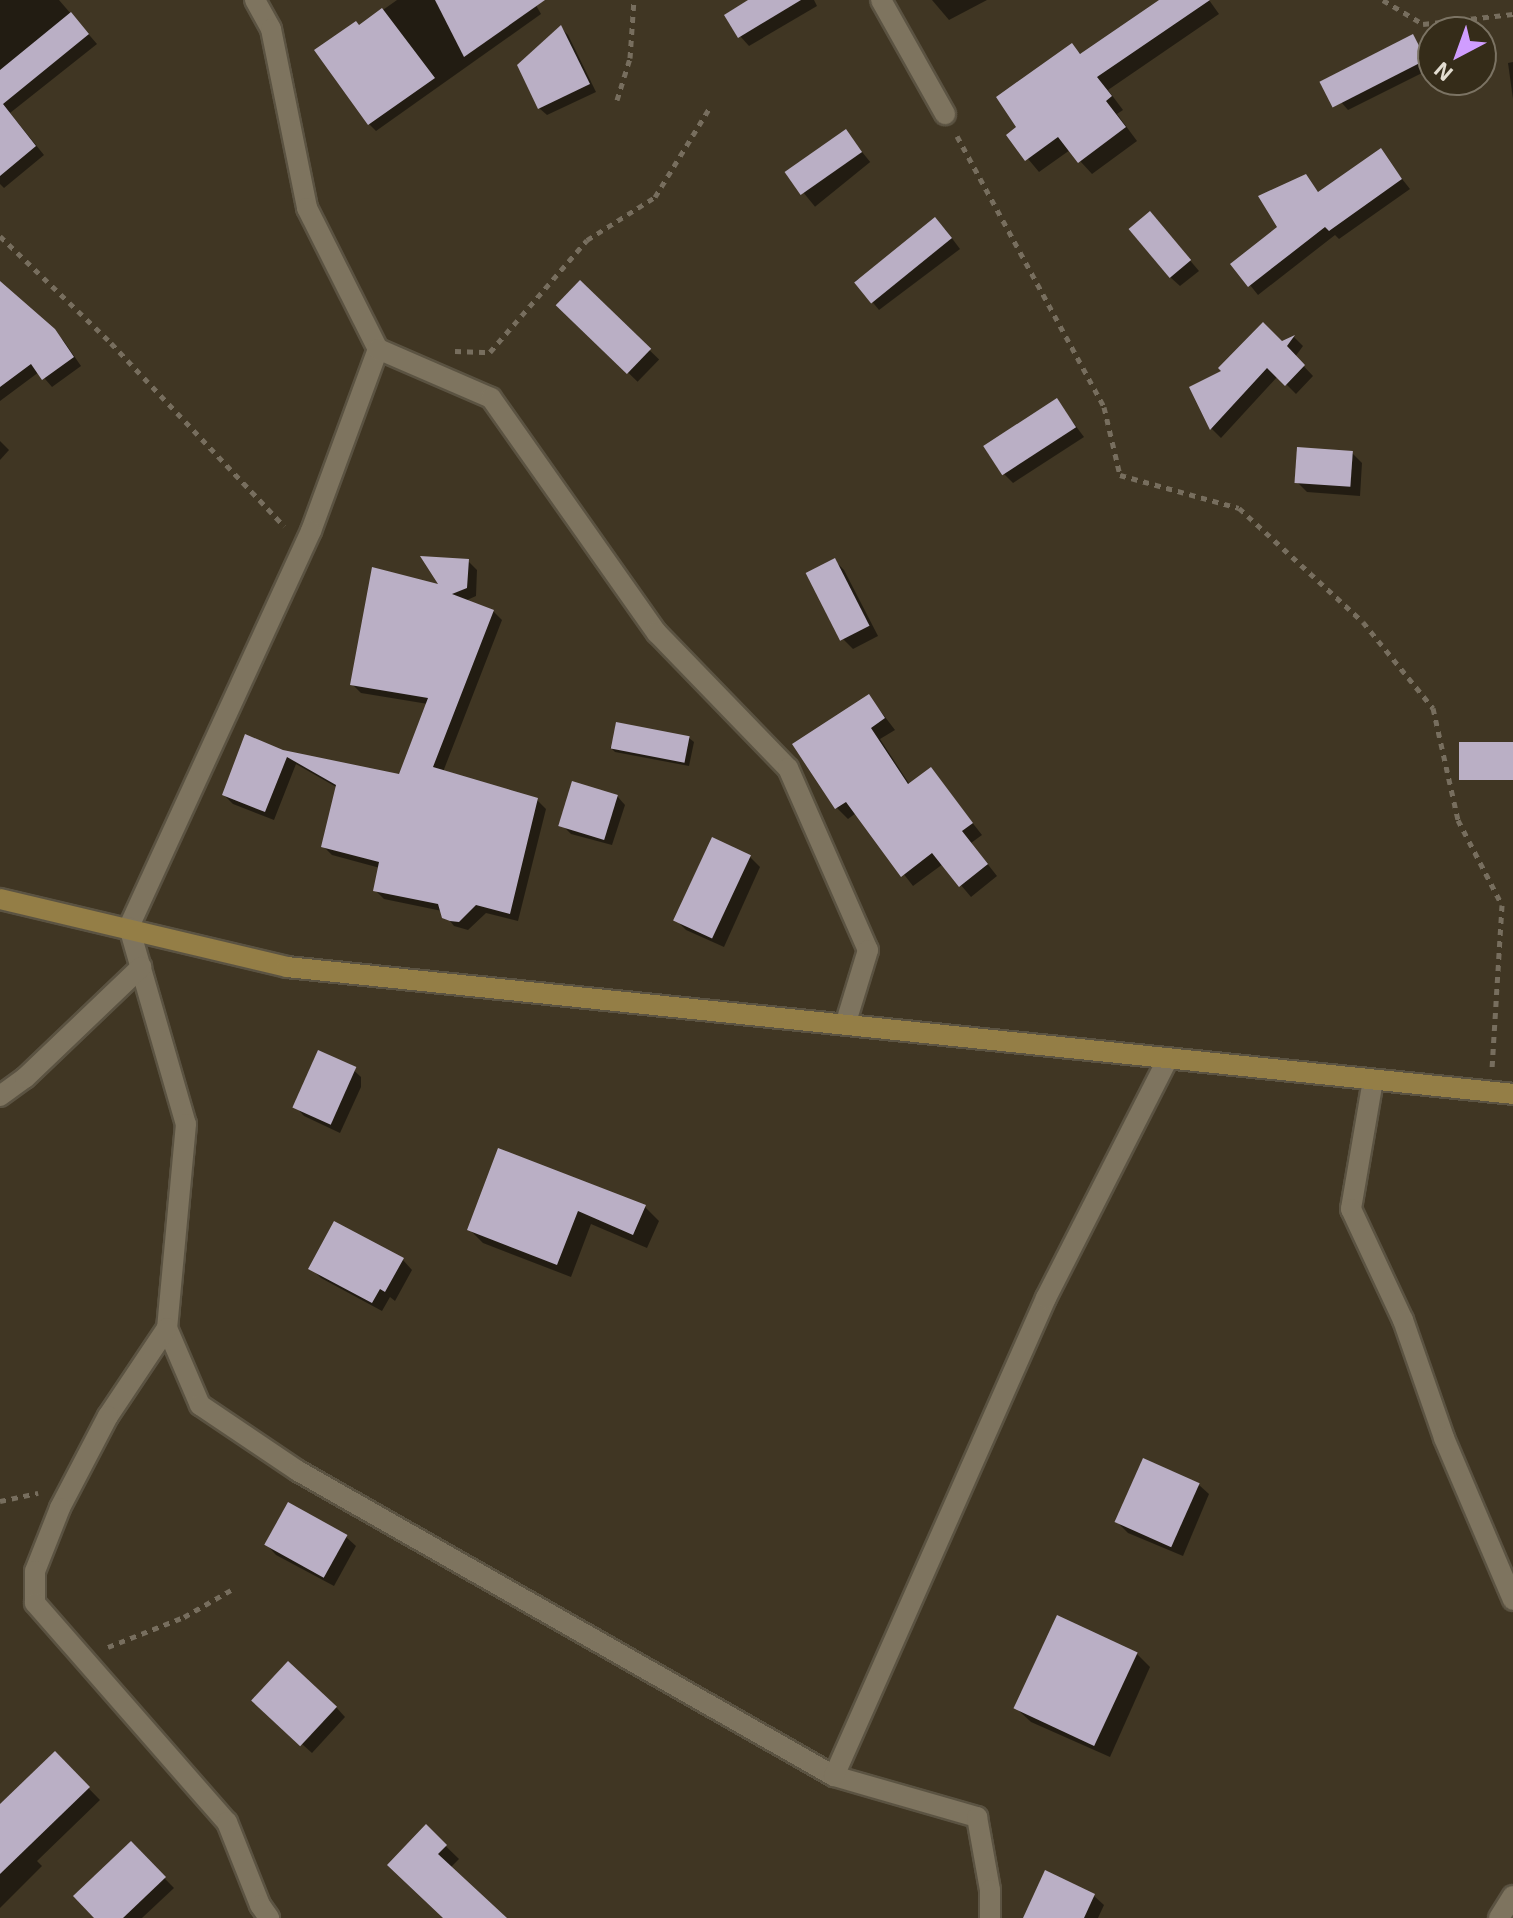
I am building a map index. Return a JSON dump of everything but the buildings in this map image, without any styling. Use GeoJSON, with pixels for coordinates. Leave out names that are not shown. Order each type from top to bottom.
{"type":"FeatureCollection","features":[{"type":"Feature","properties":{"kind":"main road"},"geometry":{"type":"LineString","coordinates":[[0,899],[129,927],[287,967],[1513,1094]]}},
{"type":"Feature","properties":{"kind":"street"},"geometry":{"type":"LineString","coordinates":[[255,0],[271,29],[307,208],[378,349],[491,398],[657,633],[788,768],[868,950],[845,1025]]}},
{"type":"Feature","properties":{"kind":"street"},"geometry":{"type":"LineString","coordinates":[[881,0],[945,114]]}},
{"type":"Feature","properties":{"kind":"street"},"geometry":{"type":"LineString","coordinates":[[269,1918],[260,1905],[227,1822],[35,1603],[35,1571],[60,1508],[108,1416],[167,1328],[186,1124],[129,927],[303,548],[378,349]]}},
{"type":"Feature","properties":{"kind":"street"},"geometry":{"type":"LineString","coordinates":[[0,1096],[25,1078],[141,967]]}},
{"type":"Feature","properties":{"kind":"street"},"geometry":{"type":"LineString","coordinates":[[834,1776],[1046,1298],[1168,1059]]}},
{"type":"Feature","properties":{"kind":"street"},"geometry":{"type":"LineString","coordinates":[[1373,1080],[1351,1209],[1403,1320],[1444,1438],[1513,1600]]}},
{"type":"Feature","properties":{"kind":"street"},"geometry":{"type":"LineString","coordinates":[[167,1328],[200,1405],[298,1471],[834,1776],[977,1817],[990,1890],[990,1918]]}},
{"type":"Feature","properties":{"kind":"street"},"geometry":{"type":"LineString","coordinates":[[1499,1918],[1513,1896]]}},
{"type":"Feature","properties":{"kind":"path"},"geometry":{"type":"LineString","coordinates":[[617,100],[630,58],[634,0]]}},
{"type":"Feature","properties":{"kind":"path"},"geometry":{"type":"LineString","coordinates":[[1383,0],[1423,24],[1513,14]]}},
{"type":"Feature","properties":{"kind":"path"},"geometry":{"type":"LineString","coordinates":[[448,351],[490,352],[587,240],[655,197],[709,109]]}},
{"type":"Feature","properties":{"kind":"path"},"geometry":{"type":"LineString","coordinates":[[945,114],[1104,407],[1120,475],[1239,508],[1363,622],[1433,708],[1458,820],[1502,905],[1490,1092]]}},
{"type":"Feature","properties":{"kind":"path"},"geometry":{"type":"LineString","coordinates":[[0,236],[111,343],[303,548]]}},
{"type":"Feature","properties":{"kind":"path"},"geometry":{"type":"LineString","coordinates":[[97,1651],[184,1617],[231,1590]]}}]}
